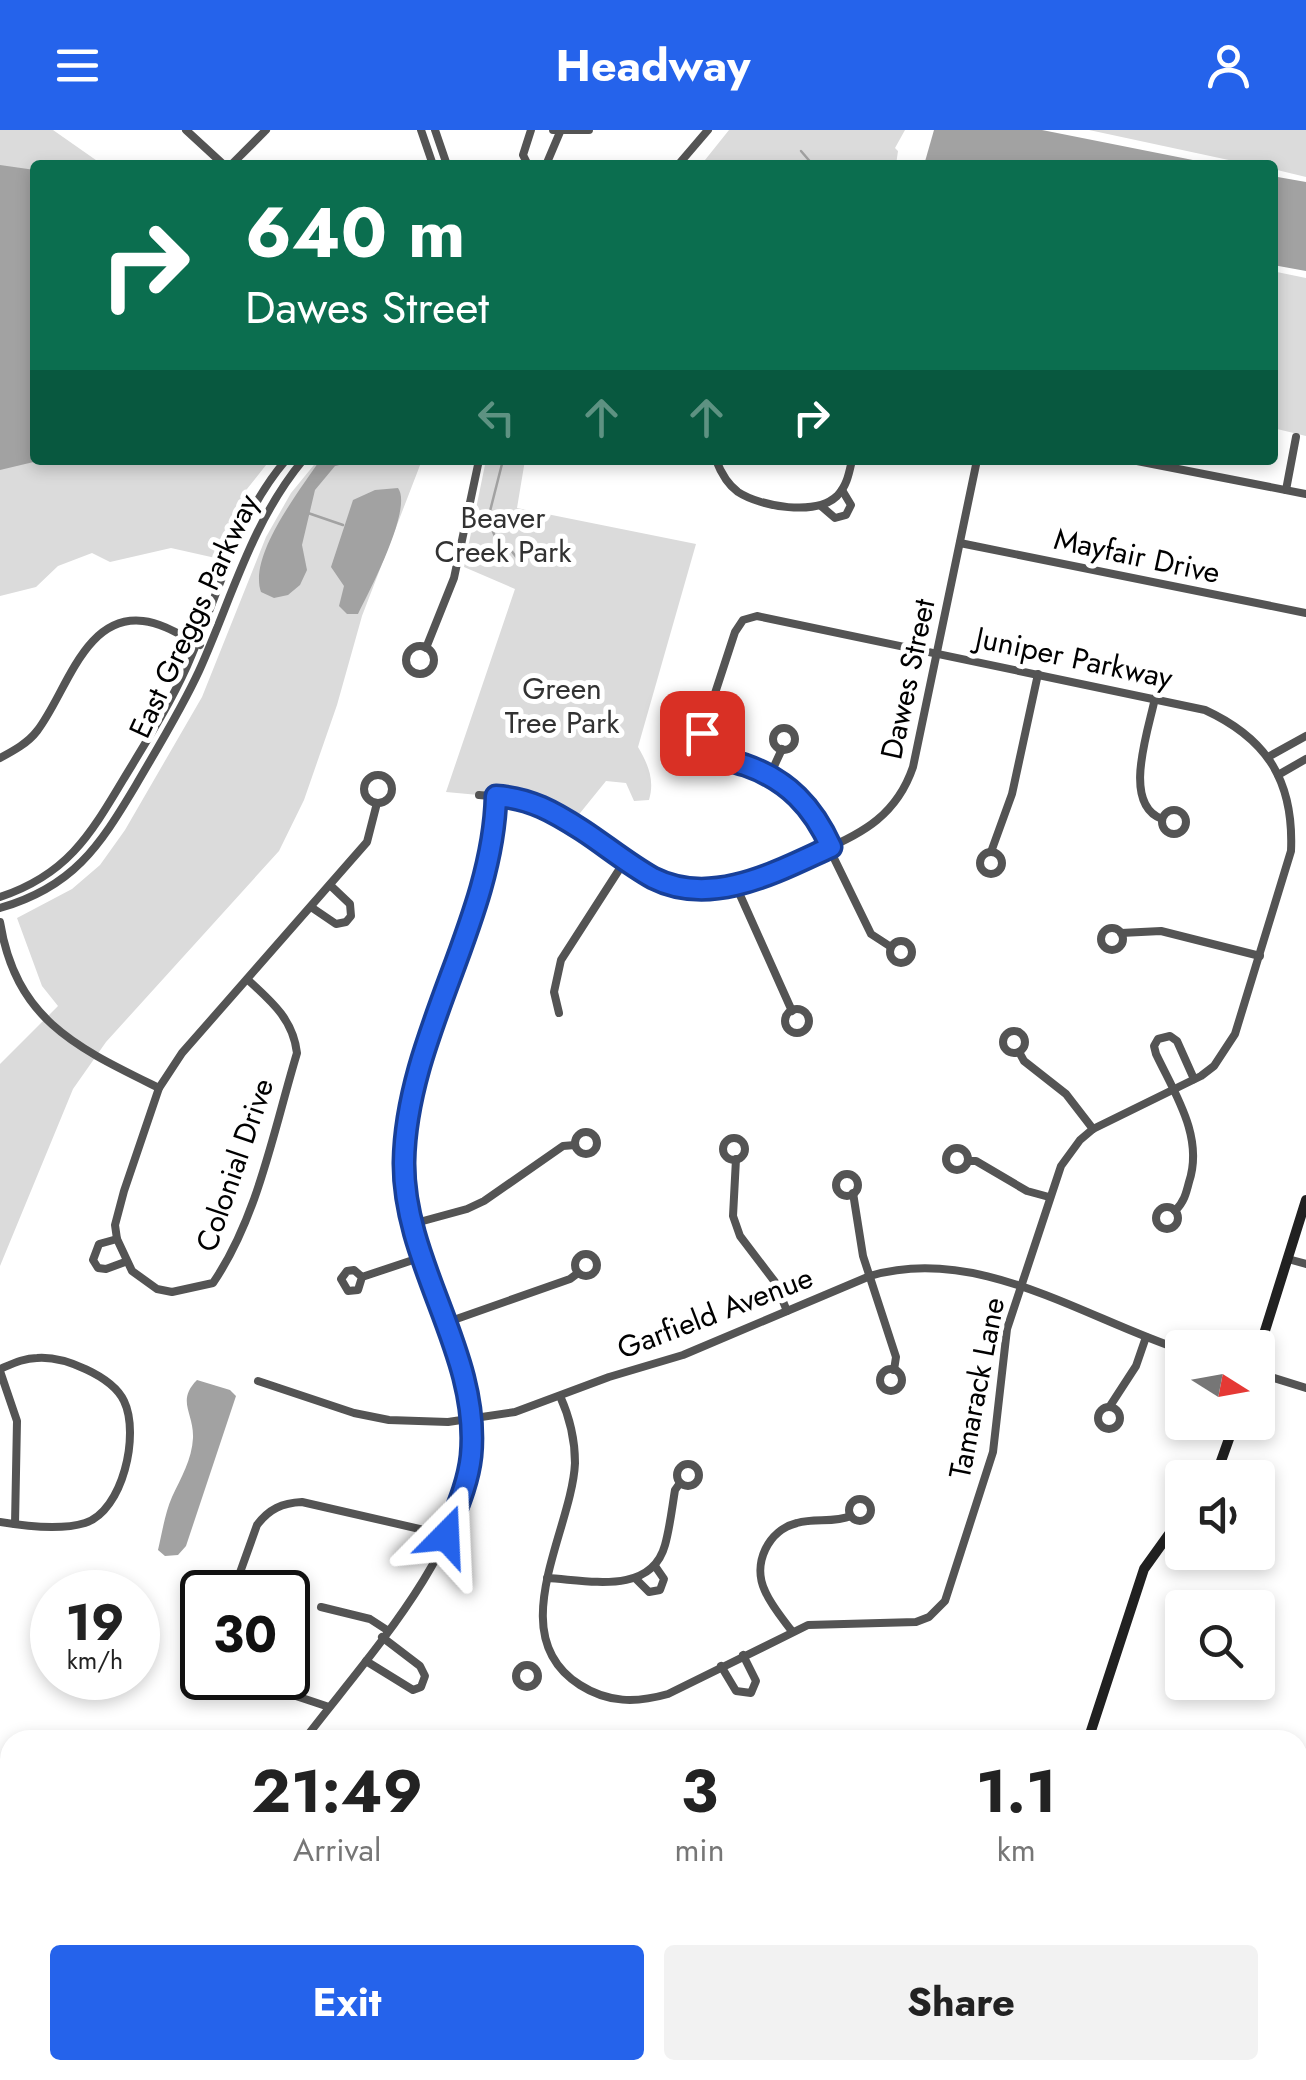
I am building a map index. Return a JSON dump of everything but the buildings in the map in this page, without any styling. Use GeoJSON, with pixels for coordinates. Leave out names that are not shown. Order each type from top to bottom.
{"type":"FeatureCollection","features":[{"type":"Feature","properties":{"kind":"street"},"geometry":{"type":"LineString","coordinates":[[186,130],[222,160]]}},
{"type":"Feature","properties":{"kind":"street"},"geometry":{"type":"LineString","coordinates":[[233,160],[266,130]]}},
{"type":"Feature","properties":{"kind":"street"},"geometry":{"type":"LineString","coordinates":[[421,130],[432,160]]}},
{"type":"Feature","properties":{"kind":"street"},"geometry":{"type":"LineString","coordinates":[[435,130],[445,160]]}},
{"type":"Feature","properties":{"kind":"street"},"geometry":{"type":"LineString","coordinates":[[526,160],[523,155],[532,130]]}},
{"type":"Feature","properties":{"kind":"street"},"geometry":{"type":"LineString","coordinates":[[548,160],[557,131],[589,130]]}},
{"type":"Feature","properties":{"kind":"street"},"geometry":{"type":"LineString","coordinates":[[682,160],[708,130]]}},
{"type":"Feature","properties":{"kind":"street"},"geometry":{"type":"LineString","coordinates":[[1286,490],[1296,437]]}},
{"type":"Feature","properties":{"kind":"street","name":"East Greggs Parkway"},"geometry":{"type":"LineString","coordinates":[[0,897],[40,881],[85,840],[167,707],[245,523],[282,465]]}},
{"type":"Feature","properties":{"kind":"street","name":"East Greggs Parkway"},"geometry":{"type":"LineString","coordinates":[[0,908],[25,901],[60,883],[100,843],[174,718],[208,650],[252,539],[299,465]]}},
{"type":"Feature","properties":{"kind":"street"},"geometry":{"type":"LineString","coordinates":[[426,648],[454,578],[477,465]]}},
{"type":"Feature","properties":{"kind":"street"},"geometry":{"type":"LineString","coordinates":[[718,465],[726,481],[739,493],[798,509],[822,506],[842,490],[850,465]]}},
{"type":"Feature","properties":{"kind":"street","name":"Dawes Street"},"geometry":{"type":"LineString","coordinates":[[479,795],[522,799],[552,810],[654,878],[711,889],[736,886],[873,826],[908,784],[976,465]]}},
{"type":"Feature","properties":{"kind":"street"},"geometry":{"type":"LineString","coordinates":[[1158,465],[1306,494]]}},
{"type":"Feature","properties":{"kind":"street"},"geometry":{"type":"LineString","coordinates":[[822,506],[836,518],[846,514],[851,505],[842,490]]}},
{"type":"Feature","properties":{"kind":"street","name":"Mayfair Drive"},"geometry":{"type":"LineString","coordinates":[[960,543],[1306,614]]}},
{"type":"Feature","properties":{"kind":"street","name":"Juniper Parkway"},"geometry":{"type":"LineString","coordinates":[[770,776],[706,752],[700,740],[740,624],[757,616],[1206,710],[1242,730],[1268,757],[1278,774],[1288,805],[1291,851],[1235,1034],[1214,1066],[1194,1080],[1094,1129],[1070,1152],[1049,1196],[1020,1286]]}},
{"type":"Feature","properties":{"kind":"street"},"geometry":{"type":"LineString","coordinates":[[0,758],[36,733],[84,654],[109,626],[123,621],[160,625],[208,650]]}},
{"type":"Feature","properties":{"kind":"street"},"geometry":{"type":"LineString","coordinates":[[991,852],[1012,794],[1038,674]]}},
{"type":"Feature","properties":{"kind":"street"},"geometry":{"type":"LineString","coordinates":[[1155,698],[1139,784],[1149,810],[1162,819]]}},
{"type":"Feature","properties":{"kind":"street"},"geometry":{"type":"LineString","coordinates":[[1268,757],[1306,736]]}},
{"type":"Feature","properties":{"kind":"street"},"geometry":{"type":"LineString","coordinates":[[782,750],[770,776],[808,805],[871,934],[891,947]]}},
{"type":"Feature","properties":{"kind":"street"},"geometry":{"type":"LineString","coordinates":[[1278,774],[1306,759]]}},
{"type":"Feature","properties":{"kind":"street"},"geometry":{"type":"LineString","coordinates":[[312,1730],[434,1564],[464,1489],[471,1458],[471,1418],[460,1362],[412,1224],[404,1167],[408,1114],[490,856],[496,796]]}},
{"type":"Feature","properties":{"kind":"street","name":"Colonial Drive"},"geometry":{"type":"LineString","coordinates":[[247,978],[281,1011],[295,1035],[297,1053],[258,1183],[228,1261],[213,1283],[172,1292],[143,1281],[125,1262],[115,1225],[158,1088],[182,1053],[247,978],[312,907],[367,842],[377,803]]}},
{"type":"Feature","properties":{"kind":"street"},"geometry":{"type":"LineString","coordinates":[[559,1014],[554,992],[561,960],[626,860]]}},
{"type":"Feature","properties":{"kind":"street"},"geometry":{"type":"LineString","coordinates":[[312,907],[336,924],[351,916],[350,904],[330,885]]}},
{"type":"Feature","properties":{"kind":"street"},"geometry":{"type":"LineString","coordinates":[[736,886],[792,1011]]}},
{"type":"Feature","properties":{"kind":"street"},"geometry":{"type":"LineString","coordinates":[[0,922],[9,973],[60,1034],[78,1048],[158,1088]]}},
{"type":"Feature","properties":{"kind":"street"},"geometry":{"type":"LineString","coordinates":[[1121,932],[1162,930],[1260,956]]}},
{"type":"Feature","properties":{"kind":"street"},"geometry":{"type":"LineString","coordinates":[[1175,1210],[1183,1202],[1195,1150],[1154,1050],[1162,1036],[1177,1041],[1194,1080]]}},
{"type":"Feature","properties":{"kind":"street"},"geometry":{"type":"LineString","coordinates":[[1019,1052],[1024,1062],[1066,1094],[1094,1129]]}},
{"type":"Feature","properties":{"kind":"street"},"geometry":{"type":"LineString","coordinates":[[412,1224],[467,1209],[563,1146],[575,1145]]}},
{"type":"Feature","properties":{"kind":"street"},"geometry":{"type":"LineString","coordinates":[[736,1160],[733,1216],[740,1236],[775,1282],[787,1312]]}},
{"type":"Feature","properties":{"kind":"street"},"geometry":{"type":"LineString","coordinates":[[968,1160],[1027,1191],[1049,1196]]}},
{"type":"Feature","properties":{"kind":"street"},"geometry":{"type":"LineString","coordinates":[[854,1194],[858,1230],[896,1357],[894,1370]]}},
{"type":"Feature","properties":{"kind":"street"},"geometry":{"type":"LineString","coordinates":[[1265,1330],[1288,1259],[1300,1240],[1306,1200]]}},
{"type":"Feature","properties":{"kind":"street","name":"Colonial Drive"},"geometry":{"type":"LineString","coordinates":[[117,1238],[99,1244],[93,1260],[98,1268],[106,1270],[125,1262]]}},
{"type":"Feature","properties":{"kind":"street"},"geometry":{"type":"LineString","coordinates":[[362,1276],[422,1256]]}},
{"type":"Feature","properties":{"kind":"street"},"geometry":{"type":"LineString","coordinates":[[1288,1259],[1306,1264]]}},
{"type":"Feature","properties":{"kind":"street","name":"Garfield Avenue"},"geometry":{"type":"LineString","coordinates":[[258,1381],[354,1413],[389,1420],[434,1422],[515,1412],[683,1355],[870,1276],[923,1268],[975,1274],[1020,1286],[1165,1344]]}},
{"type":"Feature","properties":{"kind":"street"},"geometry":{"type":"LineString","coordinates":[[446,1322],[578,1273]]}},
{"type":"Feature","properties":{"kind":"street","name":"Tamarack Lane"},"geometry":{"type":"LineString","coordinates":[[555,1657],[583,1688],[612,1700],[626,1701],[668,1694],[791,1630],[821,1623],[916,1622],[928,1617],[945,1601],[993,1452],[1002,1352],[1020,1286]]}},
{"type":"Feature","properties":{"kind":"street"},"geometry":{"type":"LineString","coordinates":[[1110,1406],[1136,1366],[1146,1337]]}},
{"type":"Feature","properties":{"kind":"street"},"geometry":{"type":"LineString","coordinates":[[0,1522],[15,1524],[83,1524],[111,1505],[120,1486],[130,1418],[124,1399],[110,1382],[62,1362],[36,1358],[0,1370],[17,1421],[15,1524]]}},
{"type":"Feature","properties":{"kind":"street"},"geometry":{"type":"LineString","coordinates":[[1275,1378],[1306,1388]]}},
{"type":"Feature","properties":{"kind":"street"},"geometry":{"type":"LineString","coordinates":[[536,1670],[555,1657],[548,1647],[542,1616],[574,1464],[574,1436],[560,1396]]}},
{"type":"Feature","properties":{"kind":"street"},"geometry":{"type":"LineString","coordinates":[[547,1578],[625,1582],[655,1566],[665,1547],[675,1490],[680,1483]]}},
{"type":"Feature","properties":{"kind":"street"},"geometry":{"type":"LineString","coordinates":[[240,1570],[256,1524],[286,1503],[302,1502],[446,1536]]}},
{"type":"Feature","properties":{"kind":"street"},"geometry":{"type":"LineString","coordinates":[[791,1630],[760,1579],[762,1554],[768,1542],[796,1523],[851,1516]]}},
{"type":"Feature","properties":{"kind":"street"},"geometry":{"type":"LineString","coordinates":[[1091,1730],[1144,1569],[1165,1540]]}},
{"type":"Feature","properties":{"kind":"street"},"geometry":{"type":"LineString","coordinates":[[636,1579],[649,1592],[660,1590],[664,1579],[655,1566]]}},
{"type":"Feature","properties":{"kind":"street"},"geometry":{"type":"LineString","coordinates":[[321,1607],[370,1619],[420,1666],[425,1676],[421,1687],[413,1690],[366,1661]]}},
{"type":"Feature","properties":{"kind":"street"},"geometry":{"type":"LineString","coordinates":[[721,1666],[736,1690],[750,1693],[756,1681],[742,1655]]}},
{"type":"Feature","properties":{"kind":"street"},"geometry":{"type":"LineString","coordinates":[[308,1700],[329,1707]]}},
{"type":"Feature","properties":{"kind":"green space"},"geometry":{"type":"Polygon","coordinates":[[[0,130],[53,130],[96,160],[30,160],[30,465],[266,465],[247,489],[220,559],[171,548],[110,562],[92,553],[58,566],[36,587],[0,596],[0,130]]]}},
{"type":"Feature","properties":{"kind":"green space"},"geometry":{"type":"Polygon","coordinates":[[[729,130],[905,130],[895,148],[897,160],[705,160],[729,130]]]}},
{"type":"Feature","properties":{"kind":"green space"},"geometry":{"type":"Polygon","coordinates":[[[1089,130],[1306,130],[1306,177],[1278,170],[1278,160],[1229,160],[1089,130]]]}},
{"type":"Feature","properties":{"kind":"green space"},"geometry":{"type":"Polygon","coordinates":[[[1278,272],[1306,278],[1306,436],[1278,429],[1278,272]]]}},
{"type":"Feature","properties":{"kind":"green space"},"geometry":{"type":"Polygon","coordinates":[[[314,465],[420,465],[362,616],[304,800],[279,851],[106,1042],[73,1089],[0,1266],[0,1064],[58,1006],[42,986],[17,918],[72,889],[100,865],[125,830],[202,697],[266,537],[291,493],[314,465]]]}},
{"type":"Feature","properties":{"kind":"green space","name":"Green Tree Park"},"geometry":{"type":"Polygon","coordinates":[[[485,465],[524,465],[517,508],[696,544],[638,747],[650,772],[649,800],[634,801],[626,783],[606,781],[572,823],[527,803],[446,792],[515,589],[464,567],[485,465]]]}},
{"type":"Feature","properties":{"kind":"shaded area"},"geometry":{"type":"Polygon","coordinates":[[[934,130],[1042,130],[1193,160],[925,160],[934,130]]]}},
{"type":"Feature","properties":{"kind":"shaded area"},"geometry":{"type":"Polygon","coordinates":[[[0,165],[30,169],[30,463],[0,470],[0,165]]]}},
{"type":"Feature","properties":{"kind":"shaded area"},"geometry":{"type":"Polygon","coordinates":[[[1278,177],[1306,182],[1306,271],[1278,266],[1278,177]]]}},
{"type":"Feature","properties":{"kind":"shaded area"},"geometry":{"type":"Polygon","coordinates":[[[317,465],[340,465],[315,490],[302,545],[307,570],[300,585],[288,595],[274,598],[261,592],[259,577],[269,542],[317,465]]]}},
{"type":"Feature","properties":{"kind":"shaded area"},"geometry":{"type":"Polygon","coordinates":[[[398,488],[400,513],[388,549],[358,614],[347,614],[339,606],[344,586],[331,567],[353,500],[375,490],[398,488]]]}},
{"type":"Feature","properties":{"kind":"shaded area"},"geometry":{"type":"Polygon","coordinates":[[[197,1380],[230,1390],[236,1396],[186,1546],[178,1555],[165,1556],[158,1550],[170,1503],[191,1453],[193,1429],[187,1401],[197,1380]]]}},
{"type":"Feature","properties":{"kind":"waterway"},"geometry":{"type":"LineString","coordinates":[[801,151],[809,160]]}},
{"type":"Feature","properties":{"kind":"waterway"},"geometry":{"type":"LineString","coordinates":[[502,465],[488,519],[496,539],[507,545],[520,562]]}},
{"type":"Feature","properties":{"kind":"waterway"},"geometry":{"type":"LineString","coordinates":[[308,513],[343,525]]}},
{"type":"Feature","properties":{"kind":"route"},"geometry":{"type":"LineString","coordinates":[[446,1536],[464,1489],[472,1428],[460,1362],[416,1243],[406,1199],[405,1136],[413,1093],[490,856],[496,796],[522,799],[552,810],[654,878],[686,887],[736,886],[831,847],[808,805],[786,785],[760,771],[706,752],[700,740],[702,733]]}},
{"type":"Feature","properties":{"kind":"park label","name":"Beaver Creek Park"},"geometry":{"type":"Point","coordinates":[503,535]}}]}
